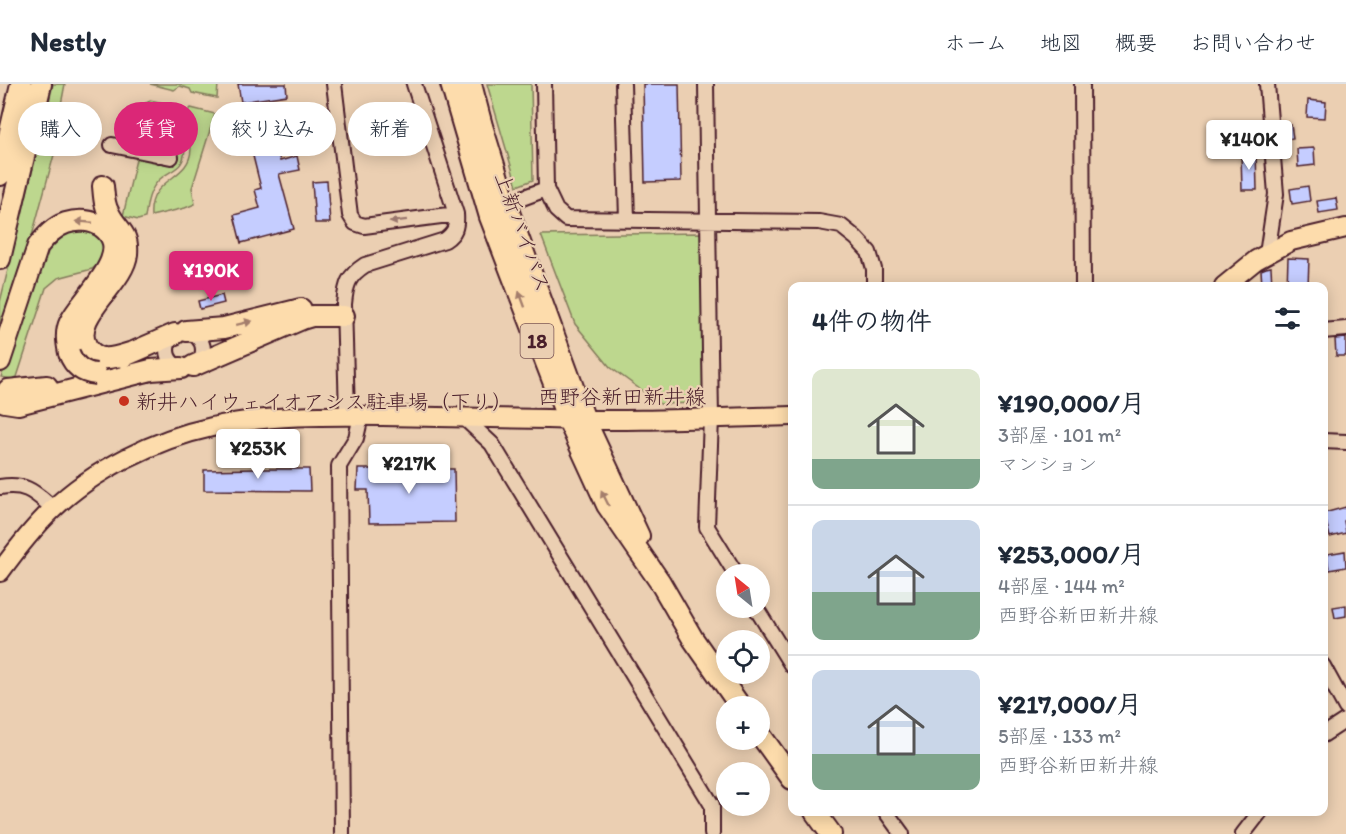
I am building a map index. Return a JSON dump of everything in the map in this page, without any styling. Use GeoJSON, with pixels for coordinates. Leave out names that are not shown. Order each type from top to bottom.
{"type":"FeatureCollection","features":[{"type":"Feature","properties":{"kind":"highway"},"geometry":{"type":"LineString","coordinates":[[0,175],[21,84]]}},
{"type":"Feature","properties":{"kind":"highway"},"geometry":{"type":"LineString","coordinates":[[0,259],[41,84]]}},
{"type":"Feature","properties":{"kind":"highway","name":"上新バイパス"},"geometry":{"type":"LineString","coordinates":[[451,84],[490,217],[576,420]]}},
{"type":"Feature","properties":{"kind":"highway","name":"上新バイパス"},"geometry":{"type":"LineString","coordinates":[[471,84],[506,204],[576,420],[607,505],[660,582],[693,639],[733,696]]}},
{"type":"Feature","properties":{"kind":"highway"},"geometry":{"type":"LineString","coordinates":[[103,186],[108,213],[125,236],[127,256],[122,269],[88,318],[83,329],[83,336],[88,348],[99,358],[108,359],[133,352]]}},
{"type":"Feature","properties":{"kind":"highway"},"geometry":{"type":"LineString","coordinates":[[0,361],[38,246],[56,228],[78,220],[89,221],[107,231],[114,250],[109,267],[70,322],[66,338],[72,361],[88,373],[187,367],[302,319],[344,310]]}},
{"type":"Feature","properties":{"kind":"highway"},"geometry":{"type":"LineString","coordinates":[[151,370],[18,404],[7,396],[44,387],[181,333],[225,327],[325,304],[344,310]]}},
{"type":"Feature","properties":{"kind":"highway"},"geometry":{"type":"LineString","coordinates":[[770,748],[788,773]]}},
{"type":"Feature","properties":{"kind":"highway"},"geometry":{"type":"LineString","coordinates":[[818,816],[831,834]]}},
{"type":"Feature","properties":{"kind":"main road"},"geometry":{"type":"LineString","coordinates":[[1229,282],[1256,260],[1291,241],[1346,228]]}},
{"type":"Feature","properties":{"kind":"main road","name":"西野谷新田新井線"},"geometry":{"type":"LineString","coordinates":[[0,573],[15,551],[53,508],[109,467],[182,435],[235,422],[354,416],[576,420],[788,416]]}},
{"type":"Feature","properties":{"kind":"street"},"geometry":{"type":"LineString","coordinates":[[334,84],[350,216],[355,223],[364,226],[456,214]]}},
{"type":"Feature","properties":{"kind":"street"},"geometry":{"type":"LineString","coordinates":[[342,834],[339,466],[356,438],[344,310],[346,288],[350,278],[365,265],[445,240],[453,234],[457,224],[456,214],[414,84]]}},
{"type":"Feature","properties":{"kind":"street"},"geometry":{"type":"LineString","coordinates":[[544,84],[546,189],[556,210],[566,219],[819,222],[841,226],[869,252],[874,269],[873,282]]}},
{"type":"Feature","properties":{"kind":"street"},"geometry":{"type":"LineString","coordinates":[[623,84],[627,219]]}},
{"type":"Feature","properties":{"kind":"street"},"geometry":{"type":"LineString","coordinates":[[706,84],[711,418],[707,527],[730,564]]}},
{"type":"Feature","properties":{"kind":"street"},"geometry":{"type":"LineString","coordinates":[[1082,84],[1083,282]]}},
{"type":"Feature","properties":{"kind":"street"},"geometry":{"type":"LineString","coordinates":[[1267,84],[1276,194],[1267,254]]}},
{"type":"Feature","properties":{"kind":"street"},"geometry":{"type":"LineString","coordinates":[[506,204],[546,189]]}},
{"type":"Feature","properties":{"kind":"street"},"geometry":{"type":"LineString","coordinates":[[1328,331],[1346,329]]}},
{"type":"Feature","properties":{"kind":"street"},"geometry":{"type":"LineString","coordinates":[[181,333],[197,336],[203,346],[201,357],[187,367],[171,362],[167,356],[167,344],[181,333]]}},
{"type":"Feature","properties":{"kind":"street"},"geometry":{"type":"LineString","coordinates":[[463,417],[492,444],[712,805],[712,834]]}},
{"type":"Feature","properties":{"kind":"street"},"geometry":{"type":"LineString","coordinates":[[1328,441],[1346,442]]}},
{"type":"Feature","properties":{"kind":"street"},"geometry":{"type":"LineString","coordinates":[[0,487],[14,485],[30,489],[53,508]]}},
{"type":"Feature","properties":{"kind":"street"},"geometry":{"type":"LineString","coordinates":[[762,618],[788,660]]}},
{"type":"Feature","properties":{"kind":"street"},"geometry":{"type":"LineString","coordinates":[[1328,675],[1346,708]]}},
{"type":"Feature","properties":{"kind":"street"},"geometry":{"type":"LineString","coordinates":[[1328,732],[1346,720]]}},
{"type":"Feature","properties":{"kind":"street"},"geometry":{"type":"LineString","coordinates":[[889,816],[902,834]]}},
{"type":"Feature","properties":{"kind":"street"},"geometry":{"type":"LineString","coordinates":[[1243,834],[1257,816]]}},
{"type":"Feature","properties":{"kind":"green space"},"geometry":{"type":"Polygon","coordinates":[[[53,84],[65,84],[62,102],[49,102],[53,84]]]}},
{"type":"Feature","properties":{"kind":"green space"},"geometry":{"type":"Polygon","coordinates":[[[150,84],[218,84],[217,98],[192,93],[190,89],[180,86],[174,90],[150,84]]]}},
{"type":"Feature","properties":{"kind":"green space"},"geometry":{"type":"Polygon","coordinates":[[[487,84],[531,84],[533,180],[517,186],[487,84]]]}},
{"type":"Feature","properties":{"kind":"green space"},"geometry":{"type":"Polygon","coordinates":[[[198,110],[210,113],[210,130],[192,188],[195,204],[151,216],[152,203],[156,194],[184,167],[190,156],[198,156],[198,110]]]}},
{"type":"Feature","properties":{"kind":"green space"},"geometry":{"type":"Polygon","coordinates":[[[36,156],[54,156],[29,247],[0,338],[0,302],[36,156]]]}},
{"type":"Feature","properties":{"kind":"green space"},"geometry":{"type":"Polygon","coordinates":[[[137,156],[184,156],[180,165],[153,187],[145,218],[138,220],[123,216],[137,156]]]}},
{"type":"Feature","properties":{"kind":"green space"},"geometry":{"type":"Polygon","coordinates":[[[69,227],[92,229],[106,246],[100,263],[92,269],[58,278],[46,288],[17,377],[12,379],[1,377],[47,250],[69,227]]]}},
{"type":"Feature","properties":{"kind":"green space"},"geometry":{"type":"Polygon","coordinates":[[[702,233],[704,403],[660,404],[610,367],[575,324],[541,235],[702,233]]]}},
{"type":"Feature","properties":{"kind":"building"},"geometry":{"type":"Polygon","coordinates":[[[238,84],[286,84],[287,95],[241,102],[238,84]]]}},
{"type":"Feature","properties":{"kind":"building"},"geometry":{"type":"Polygon","coordinates":[[[643,84],[679,84],[681,181],[645,182],[643,84]]]}},
{"type":"Feature","properties":{"kind":"building"},"geometry":{"type":"Polygon","coordinates":[[[1308,100],[1326,102],[1325,118],[1307,117],[1308,100]]]}},
{"type":"Feature","properties":{"kind":"building"},"geometry":{"type":"Polygon","coordinates":[[[1291,125],[1293,138],[1281,140],[1280,127],[1291,125]]]}},
{"type":"Feature","properties":{"kind":"building"},"geometry":{"type":"Polygon","coordinates":[[[1314,148],[1315,165],[1298,167],[1297,149],[1314,148]]]}},
{"type":"Feature","properties":{"kind":"building"},"geometry":{"type":"Polygon","coordinates":[[[1256,152],[1257,190],[1242,190],[1241,153],[1256,152]]]}},
{"type":"Feature","properties":{"kind":"building"},"geometry":{"type":"Polygon","coordinates":[[[253,156],[279,156],[280,161],[297,156],[300,170],[279,174],[294,229],[241,243],[234,215],[260,208],[255,190],[261,188],[253,156]]]}},
{"type":"Feature","properties":{"kind":"building"},"geometry":{"type":"Polygon","coordinates":[[[327,181],[330,223],[315,223],[312,182],[327,181]]]}},
{"type":"Feature","properties":{"kind":"building"},"geometry":{"type":"Polygon","coordinates":[[[1308,186],[1310,201],[1292,204],[1290,189],[1308,186]]]}},
{"type":"Feature","properties":{"kind":"building"},"geometry":{"type":"Polygon","coordinates":[[[1336,198],[1338,210],[1319,213],[1317,201],[1336,198]]]}},
{"type":"Feature","properties":{"kind":"building"},"geometry":{"type":"Polygon","coordinates":[[[1288,258],[1309,259],[1308,282],[1287,282],[1288,258]]]}},
{"type":"Feature","properties":{"kind":"building"},"geometry":{"type":"Polygon","coordinates":[[[1271,267],[1272,282],[1262,282],[1261,270],[1271,267]]]}},
{"type":"Feature","properties":{"kind":"building"},"geometry":{"type":"Polygon","coordinates":[[[222,295],[224,303],[200,309],[198,301],[222,295]]]}},
{"type":"Feature","properties":{"kind":"building"},"geometry":{"type":"Polygon","coordinates":[[[1346,338],[1346,356],[1336,356],[1335,339],[1346,338]]]}},
{"type":"Feature","properties":{"kind":"building"},"geometry":{"type":"Polygon","coordinates":[[[309,469],[310,491],[204,490],[204,470],[309,469]]]}},
{"type":"Feature","properties":{"kind":"building"},"geometry":{"type":"Polygon","coordinates":[[[358,469],[454,469],[455,522],[369,523],[368,490],[357,490],[358,469]]]}},
{"type":"Feature","properties":{"kind":"building"},"geometry":{"type":"Polygon","coordinates":[[[1346,507],[1346,520],[1344,521],[1346,533],[1330,537],[1328,512],[1346,507]]]}},
{"type":"Feature","properties":{"kind":"building"},"geometry":{"type":"Polygon","coordinates":[[[1345,551],[1346,567],[1329,570],[1328,554],[1345,551]]]}},
{"type":"Feature","properties":{"kind":"building"},"geometry":{"type":"Polygon","coordinates":[[[1346,605],[1346,616],[1335,618],[1333,607],[1346,605]]]}},
{"type":"Feature","properties":{"kind":"place","name":"新井ハイウェイオアシス駐車場（下り）"},"geometry":{"type":"Point","coordinates":[124,401]}}]}
